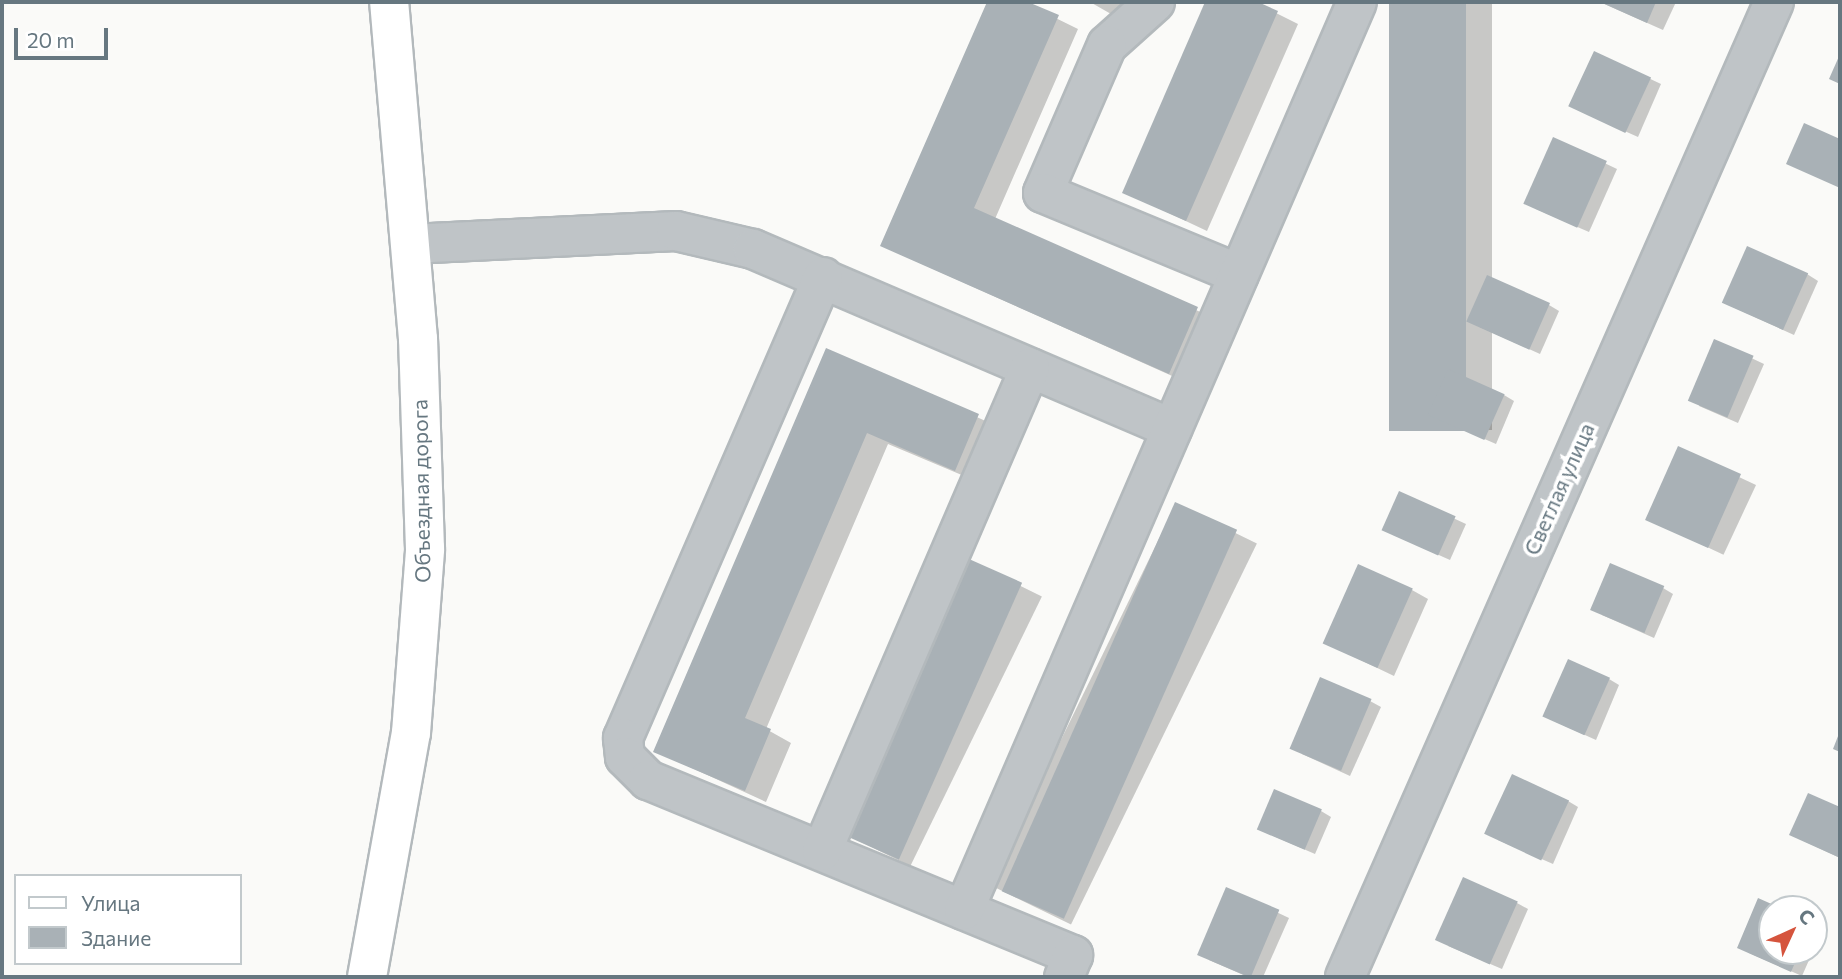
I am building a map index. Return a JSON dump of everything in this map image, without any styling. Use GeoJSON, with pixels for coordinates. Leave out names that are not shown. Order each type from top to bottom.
{"type":"FeatureCollection","features":[{"type":"Feature","properties":{"kind":"main road","name":"Объездная дорога"},"geometry":{"type":"LineString","coordinates":[[367,977],[411,733],[425,549],[410,244],[389,2]]}},
{"type":"Feature","properties":{"kind":"street"},"geometry":{"type":"LineString","coordinates":[[1155,2],[1107,45],[1043,193],[1240,274]]}},
{"type":"Feature","properties":{"kind":"street"},"geometry":{"type":"LineString","coordinates":[[964,910],[1357,2]]}},
{"type":"Feature","properties":{"kind":"street","name":"Светлая улица"},"geometry":{"type":"LineString","coordinates":[[1345,977],[1774,2]]}},
{"type":"Feature","properties":{"kind":"street"},"geometry":{"type":"LineString","coordinates":[[410,244],[676,231],[753,249],[1172,429]]}},
{"type":"Feature","properties":{"kind":"street"},"geometry":{"type":"LineString","coordinates":[[823,277],[623,738],[625,757],[648,780],[1073,955],[1064,977]]}},
{"type":"Feature","properties":{"kind":"street"},"geometry":{"type":"LineString","coordinates":[[822,851],[1030,368]]}},
{"type":"Feature","properties":{"kind":"building"},"geometry":{"type":"Polygon","coordinates":[[[987,2],[1028,2],[1059,15],[974,208],[1198,307],[1169,374],[880,246],[987,2]]]}},
{"type":"Feature","properties":{"kind":"building"},"geometry":{"type":"Polygon","coordinates":[[[1205,2],[1258,2],[1278,11],[1186,221],[1122,193],[1205,2]]]}},
{"type":"Feature","properties":{"kind":"building"},"geometry":{"type":"Polygon","coordinates":[[[1389,2],[1466,2],[1466,431],[1389,431],[1389,2]]]}},
{"type":"Feature","properties":{"kind":"building"},"geometry":{"type":"Polygon","coordinates":[[[1600,2],[1656,2],[1647,23],[1600,2]]]}},
{"type":"Feature","properties":{"kind":"building"},"geometry":{"type":"Polygon","coordinates":[[[1594,51],[1651,78],[1625,133],[1568,106],[1594,51]]]}},
{"type":"Feature","properties":{"kind":"building"},"geometry":{"type":"Polygon","coordinates":[[[1840,54],[1840,84],[1829,79],[1840,54]]]}},
{"type":"Feature","properties":{"kind":"building"},"geometry":{"type":"Polygon","coordinates":[[[1804,123],[1840,139],[1840,188],[1786,164],[1804,123]]]}},
{"type":"Feature","properties":{"kind":"building"},"geometry":{"type":"Polygon","coordinates":[[[1553,137],[1607,161],[1577,228],[1523,204],[1553,137]]]}},
{"type":"Feature","properties":{"kind":"building"},"geometry":{"type":"Polygon","coordinates":[[[1747,246],[1808,273],[1783,330],[1722,303],[1747,246]]]}},
{"type":"Feature","properties":{"kind":"building"},"geometry":{"type":"Polygon","coordinates":[[[1487,275],[1550,303],[1529,350],[1466,322],[1487,275]]]}},
{"type":"Feature","properties":{"kind":"building"},"geometry":{"type":"Polygon","coordinates":[[[1714,339],[1754,356],[1727,417],[1688,401],[1714,339]]]}},
{"type":"Feature","properties":{"kind":"building"},"geometry":{"type":"Polygon","coordinates":[[[826,348],[979,414],[955,471],[867,433],[745,718],[771,729],[745,791],[653,752],[826,348]]]}},
{"type":"Feature","properties":{"kind":"building"},"geometry":{"type":"Polygon","coordinates":[[[1448,369],[1505,394],[1484,440],[1428,415],[1448,369]]]}},
{"type":"Feature","properties":{"kind":"building"},"geometry":{"type":"Polygon","coordinates":[[[1678,446],[1741,474],[1708,548],[1645,520],[1678,446]]]}},
{"type":"Feature","properties":{"kind":"building"},"geometry":{"type":"Polygon","coordinates":[[[1399,491],[1456,516],[1438,556],[1382,530],[1399,491]]]}},
{"type":"Feature","properties":{"kind":"building"},"geometry":{"type":"Polygon","coordinates":[[[1175,502],[1237,530],[1064,919],[1002,891],[1175,502]]]}},
{"type":"Feature","properties":{"kind":"building"},"geometry":{"type":"Polygon","coordinates":[[[960,555],[1022,583],[899,859],[837,832],[960,555]]]}},
{"type":"Feature","properties":{"kind":"building"},"geometry":{"type":"Polygon","coordinates":[[[1610,563],[1664,586],[1644,633],[1590,610],[1610,563]]]}},
{"type":"Feature","properties":{"kind":"building"},"geometry":{"type":"Polygon","coordinates":[[[1358,564],[1413,588],[1377,668],[1323,643],[1358,564]]]}},
{"type":"Feature","properties":{"kind":"building"},"geometry":{"type":"Polygon","coordinates":[[[1568,659],[1610,678],[1584,735],[1542,717],[1568,659]]]}},
{"type":"Feature","properties":{"kind":"building"},"geometry":{"type":"Polygon","coordinates":[[[1320,677],[1372,699],[1341,771],[1290,749],[1320,677]]]}},
{"type":"Feature","properties":{"kind":"building"},"geometry":{"type":"Polygon","coordinates":[[[1840,731],[1840,752],[1833,749],[1840,731]]]}},
{"type":"Feature","properties":{"kind":"building"},"geometry":{"type":"Polygon","coordinates":[[[1512,774],[1569,801],[1541,860],[1484,834],[1512,774]]]}},
{"type":"Feature","properties":{"kind":"building"},"geometry":{"type":"Polygon","coordinates":[[[1274,789],[1322,809],[1305,850],[1257,830],[1274,789]]]}},
{"type":"Feature","properties":{"kind":"building"},"geometry":{"type":"Polygon","coordinates":[[[1808,793],[1840,807],[1838,857],[1789,835],[1808,793]]]}},
{"type":"Feature","properties":{"kind":"building"},"geometry":{"type":"Polygon","coordinates":[[[1463,877],[1518,901],[1490,964],[1435,940],[1463,877]]]}},
{"type":"Feature","properties":{"kind":"building"},"geometry":{"type":"Polygon","coordinates":[[[1226,887],[1279,910],[1251,977],[1197,955],[1226,887]]]}},
{"type":"Feature","properties":{"kind":"building"},"geometry":{"type":"Polygon","coordinates":[[[1758,898],[1758,957],[1737,948],[1758,898]]]}},
{"type":"Feature","properties":{"kind":"building"},"geometry":{"type":"Polygon","coordinates":[[[1775,965],[1794,965],[1791,972],[1775,965]]]}}]}
